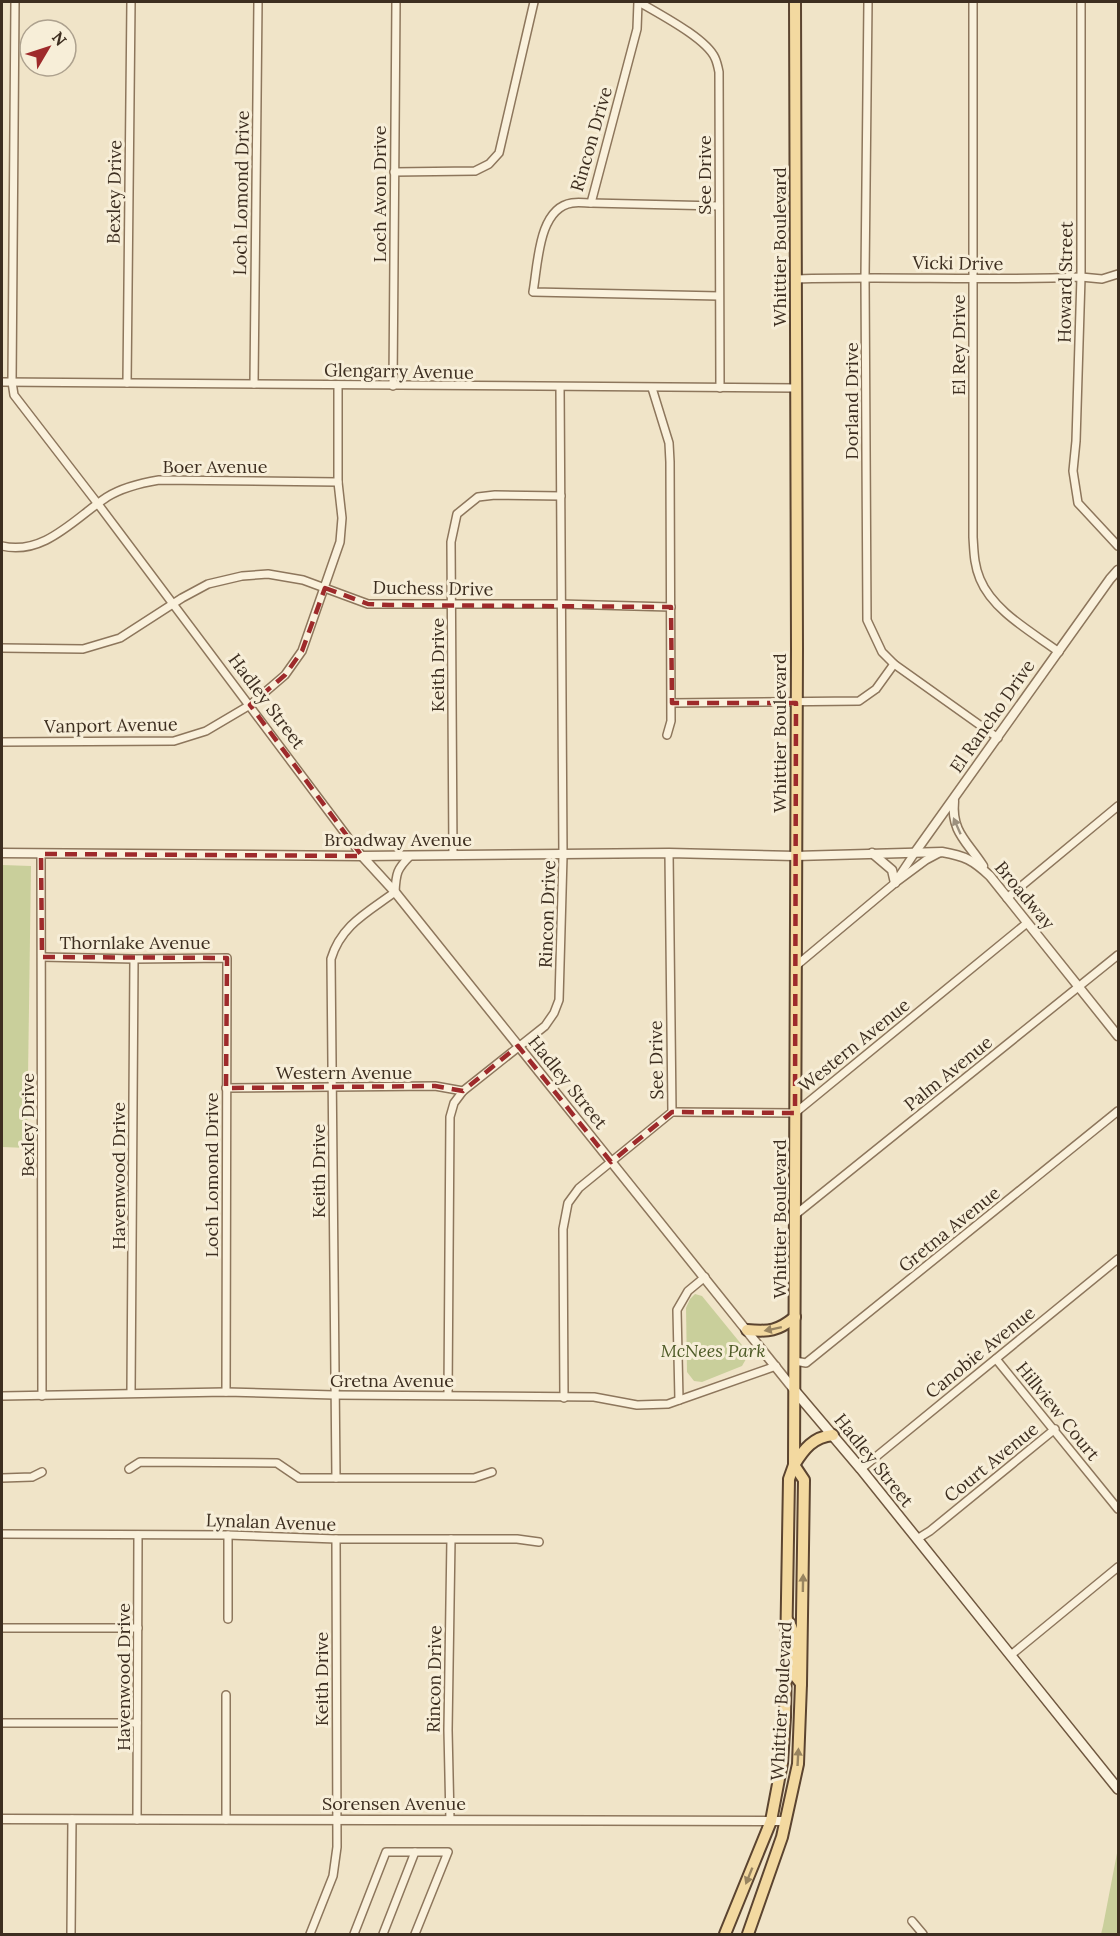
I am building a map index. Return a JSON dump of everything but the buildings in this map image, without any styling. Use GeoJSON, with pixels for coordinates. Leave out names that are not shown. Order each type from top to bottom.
{"type":"FeatureCollection","features":[{"type":"Feature","properties":{"kind":"main road","name":"Whittier Boulevard"},"geometry":{"type":"LineString","coordinates":[[725,1935],[771,1821],[782,1762],[789,1479],[794,1465],[795,2]]}},
{"type":"Feature","properties":{"kind":"main road"},"geometry":{"type":"LineString","coordinates":[[747,1330],[766,1332],[784,1327],[795,1317]]}},
{"type":"Feature","properties":{"kind":"main road","name":"Hadley Street"},"geometry":{"type":"LineString","coordinates":[[795,1391],[861,1469],[1119,1789]]}},
{"type":"Feature","properties":{"kind":"main road"},"geometry":{"type":"LineString","coordinates":[[794,1465],[804,1450],[814,1441],[833,1435]]}},
{"type":"Feature","properties":{"kind":"main road","name":"Whittier Boulevard"},"geometry":{"type":"LineString","coordinates":[[748,1935],[766,1888],[786,1821],[798,1764],[804,1480],[794,1465]]}},
{"type":"Feature","properties":{"kind":"main road"},"geometry":{"type":"LineString","coordinates":[[789,1503],[796,1509],[803,1534]]}},
{"type":"Feature","properties":{"kind":"main road"},"geometry":{"type":"LineString","coordinates":[[786,1618],[792,1626],[794,1635],[793,1673],[801,1684]]}},
{"type":"Feature","properties":{"kind":"main road"},"geometry":{"type":"LineString","coordinates":[[785,1683],[792,1689],[794,1722],[798,1733]]}},
{"type":"Feature","properties":{"kind":"street"},"geometry":{"type":"LineString","coordinates":[[12,382],[15,2]]}},
{"type":"Feature","properties":{"kind":"street","name":"Bexley Drive"},"geometry":{"type":"LineString","coordinates":[[127,383],[131,2]]}},
{"type":"Feature","properties":{"kind":"street","name":"Loch Lomond Drive"},"geometry":{"type":"LineString","coordinates":[[254,384],[258,2]]}},
{"type":"Feature","properties":{"kind":"street","name":"Loch Avon Drive"},"geometry":{"type":"LineString","coordinates":[[393,386],[396,2]]}},
{"type":"Feature","properties":{"kind":"street"},"geometry":{"type":"LineString","coordinates":[[394,172],[475,171],[489,164],[499,153],[534,2]]}},
{"type":"Feature","properties":{"kind":"street","name":"Rincon Drive"},"geometry":{"type":"LineString","coordinates":[[639,2],[637,29],[591,203],[571,203],[559,208],[548,220],[544,230],[533,292],[719,296]]}},
{"type":"Feature","properties":{"kind":"street","name":"See Drive"},"geometry":{"type":"LineString","coordinates":[[639,2],[706,46],[715,57],[719,72],[720,388]]}},
{"type":"Feature","properties":{"kind":"street","name":"Dorland Drive"},"geometry":{"type":"LineString","coordinates":[[868,2],[865,277],[867,620],[882,652],[894,664],[998,738]]}},
{"type":"Feature","properties":{"kind":"street","name":"El Rey Drive"},"geometry":{"type":"LineString","coordinates":[[973,2],[975,562],[988,595],[1015,620],[1059,652]]}},
{"type":"Feature","properties":{"kind":"street","name":"Howard Street"},"geometry":{"type":"LineString","coordinates":[[1081,2],[1081,277],[1073,471],[1078,503],[1119,546]]}},
{"type":"Feature","properties":{"kind":"street"},"geometry":{"type":"LineString","coordinates":[[591,203],[719,206]]}},
{"type":"Feature","properties":{"kind":"street","name":"Vicki Drive"},"geometry":{"type":"LineString","coordinates":[[796,279],[865,277],[973,279],[1081,277],[1102,279],[1119,274]]}},
{"type":"Feature","properties":{"kind":"street","name":"Glengarry Avenue"},"geometry":{"type":"LineString","coordinates":[[2,382],[795,388]]}},
{"type":"Feature","properties":{"kind":"street","name":"Hadley Street"},"geometry":{"type":"LineString","coordinates":[[12,382],[14,395],[362,856],[395,891],[795,1391]]}},
{"type":"Feature","properties":{"kind":"street"},"geometry":{"type":"LineString","coordinates":[[250,705],[285,675],[302,651],[326,588],[340,542],[342,518],[338,482],[338,385]]}},
{"type":"Feature","properties":{"kind":"street","name":"Rincon Drive"},"geometry":{"type":"LineString","coordinates":[[448,1395],[450,1117],[454,1103],[463,1091],[545,1026],[555,1013],[559,1000],[563,856],[560,387]]}},
{"type":"Feature","properties":{"kind":"street"},"geometry":{"type":"LineString","coordinates":[[652,388],[669,443],[670,462],[672,703],[667,735]]}},
{"type":"Feature","properties":{"kind":"street","name":"Boer Avenue"},"geometry":{"type":"LineString","coordinates":[[2,546],[23,547],[36,544],[54,536],[107,497],[128,487],[159,480],[338,482]]}},
{"type":"Feature","properties":{"kind":"street","name":"Keith Drive"},"geometry":{"type":"LineString","coordinates":[[453,855],[451,542],[458,514],[478,496],[561,496]]}},
{"type":"Feature","properties":{"kind":"street","name":"El Rancho Drive"},"geometry":{"type":"LineString","coordinates":[[895,883],[1110,579],[1119,570]]}},
{"type":"Feature","properties":{"kind":"street","name":"Duchess Drive"},"geometry":{"type":"LineString","coordinates":[[2,648],[83,649],[96,646],[120,639],[208,584],[242,576],[268,574],[303,580],[368,604],[561,604],[671,607]]}},
{"type":"Feature","properties":{"kind":"street"},"geometry":{"type":"LineString","coordinates":[[672,703],[860,701],[876,688],[894,664]]}},
{"type":"Feature","properties":{"kind":"street","name":"Vanport Avenue"},"geometry":{"type":"LineString","coordinates":[[2,742],[174,741],[206,731],[250,705]]}},
{"type":"Feature","properties":{"kind":"street"},"geometry":{"type":"LineString","coordinates":[[954,798],[952,817],[956,827],[990,876]]}},
{"type":"Feature","properties":{"kind":"street"},"geometry":{"type":"LineString","coordinates":[[1007,898],[1119,806]]}},
{"type":"Feature","properties":{"kind":"street","name":"Broadway"},"geometry":{"type":"LineString","coordinates":[[795,856],[916,851],[963,856],[990,876],[1119,1036]]}},
{"type":"Feature","properties":{"kind":"street","name":"El Rancho Drive"},"geometry":{"type":"LineString","coordinates":[[796,965],[895,883],[926,860],[942,852]]}},
{"type":"Feature","properties":{"kind":"street","name":"Broadway Avenue"},"geometry":{"type":"LineString","coordinates":[[2,853],[563,856],[669,853],[795,856]]}},
{"type":"Feature","properties":{"kind":"street","name":"See Drive"},"geometry":{"type":"LineString","coordinates":[[564,1398],[563,1229],[572,1194],[672,1112],[669,853]]}},
{"type":"Feature","properties":{"kind":"street"},"geometry":{"type":"LineString","coordinates":[[872,853],[892,870],[895,883]]}},
{"type":"Feature","properties":{"kind":"street","name":"Bexley Drive"},"geometry":{"type":"LineString","coordinates":[[41,854],[42,1396]]}},
{"type":"Feature","properties":{"kind":"street"},"geometry":{"type":"LineString","coordinates":[[395,891],[399,867],[410,856]]}},
{"type":"Feature","properties":{"kind":"street","name":"Keith Drive"},"geometry":{"type":"LineString","coordinates":[[336,1478],[331,959],[336,943],[344,931],[395,891]]}},
{"type":"Feature","properties":{"kind":"street","name":"Western Avenue"},"geometry":{"type":"LineString","coordinates":[[672,1112],[795,1113],[1027,923]]}},
{"type":"Feature","properties":{"kind":"street","name":"Palm Avenue"},"geometry":{"type":"LineString","coordinates":[[795,1215],[1119,955]]}},
{"type":"Feature","properties":{"kind":"street","name":"Thornlake Avenue"},"geometry":{"type":"LineString","coordinates":[[42,957],[134,959],[227,957]]}},
{"type":"Feature","properties":{"kind":"street","name":"Loch Lomond Drive"},"geometry":{"type":"LineString","coordinates":[[226,1392],[227,957]]}},
{"type":"Feature","properties":{"kind":"street","name":"Havenwood Drive"},"geometry":{"type":"LineString","coordinates":[[131,1393],[134,959]]}},
{"type":"Feature","properties":{"kind":"street","name":"Western Avenue"},"geometry":{"type":"LineString","coordinates":[[226,1088],[435,1086],[463,1091]]}},
{"type":"Feature","properties":{"kind":"street","name":"Gretna Avenue"},"geometry":{"type":"LineString","coordinates":[[795,1361],[808,1362],[1119,1111]]}},
{"type":"Feature","properties":{"kind":"street","name":"Canobie Avenue"},"geometry":{"type":"LineString","coordinates":[[861,1469],[1119,1259]]}},
{"type":"Feature","properties":{"kind":"street"},"geometry":{"type":"LineString","coordinates":[[679,1400],[677,1310],[688,1291],[705,1277]]}},
{"type":"Feature","properties":{"kind":"street","name":"Hillview Court"},"geometry":{"type":"LineString","coordinates":[[996,1359],[1119,1509]]}},
{"type":"Feature","properties":{"kind":"street","name":"Gretna Avenue"},"geometry":{"type":"LineString","coordinates":[[2,1396],[226,1392],[594,1397],[637,1405],[668,1404],[776,1366]]}},
{"type":"Feature","properties":{"kind":"street","name":"Court Avenue"},"geometry":{"type":"LineString","coordinates":[[917,1539],[930,1532],[1054,1429]]}},
{"type":"Feature","properties":{"kind":"street"},"geometry":{"type":"LineString","coordinates":[[129,1469],[140,1462],[277,1463],[299,1478],[474,1478],[492,1473]]}},
{"type":"Feature","properties":{"kind":"street"},"geometry":{"type":"LineString","coordinates":[[2,1478],[32,1477],[42,1472]]}},
{"type":"Feature","properties":{"kind":"street","name":"Lynalan Avenue"},"geometry":{"type":"LineString","coordinates":[[2,1534],[228,1534],[336,1539],[517,1539],[539,1542]]}},
{"type":"Feature","properties":{"kind":"street"},"geometry":{"type":"LineString","coordinates":[[228,1534],[228,1619]]}},
{"type":"Feature","properties":{"kind":"street","name":"Havenwood Drive"},"geometry":{"type":"LineString","coordinates":[[137,1820],[138,1535]]}},
{"type":"Feature","properties":{"kind":"street","name":"Keith Drive"},"geometry":{"type":"LineString","coordinates":[[310,1935],[333,1876],[337,1847],[336,1539]]}},
{"type":"Feature","properties":{"kind":"street","name":"Rincon Drive"},"geometry":{"type":"LineString","coordinates":[[450,1820],[448,1730],[451,1539]]}},
{"type":"Feature","properties":{"kind":"street"},"geometry":{"type":"LineString","coordinates":[[1011,1655],[1119,1567]]}},
{"type":"Feature","properties":{"kind":"street"},"geometry":{"type":"LineString","coordinates":[[2,1628],[138,1628]]}},
{"type":"Feature","properties":{"kind":"street"},"geometry":{"type":"LineString","coordinates":[[226,1695],[226,1820]]}},
{"type":"Feature","properties":{"kind":"street"},"geometry":{"type":"LineString","coordinates":[[2,1723],[137,1723]]}},
{"type":"Feature","properties":{"kind":"street","name":"Sorensen Avenue"},"geometry":{"type":"LineString","coordinates":[[2,1819],[786,1821]]}},
{"type":"Feature","properties":{"kind":"street"},"geometry":{"type":"LineString","coordinates":[[71,1935],[72,1820]]}},
{"type":"Feature","properties":{"kind":"street"},"geometry":{"type":"LineString","coordinates":[[354,1935],[386,1852],[448,1852],[415,1935]]}},
{"type":"Feature","properties":{"kind":"street"},"geometry":{"type":"LineString","coordinates":[[383,1935],[415,1852]]}},
{"type":"Feature","properties":{"kind":"street"},"geometry":{"type":"LineString","coordinates":[[912,1921],[923,1935]]}},
{"type":"Feature","properties":{"kind":"highlighted area"},"geometry":{"type":"Polygon","coordinates":[[[325,588],[368,604],[671,607],[672,703],[796,703],[795,1113],[672,1112],[611,1162],[518,1046],[463,1091],[435,1086],[226,1088],[227,958],[42,957],[41,854],[362,856],[250,705],[285,675],[302,651],[325,588]]]}},
{"type":"Feature","properties":{"kind":"green space"},"geometry":{"type":"Polygon","coordinates":[[[2,865],[31,866],[27,1148],[2,1147],[2,865]]]}},
{"type":"Feature","properties":{"kind":"green space","name":"McNees Park"},"geometry":{"type":"Polygon","coordinates":[[[695,1294],[702,1296],[746,1350],[746,1359],[742,1366],[702,1382],[694,1381],[687,1372],[686,1308],[695,1294]]]}},
{"type":"Feature","properties":{"kind":"green space"},"geometry":{"type":"Polygon","coordinates":[[[1118,1848],[1118,1934],[1101,1934],[1103,1926],[1118,1848]]]}}]}
